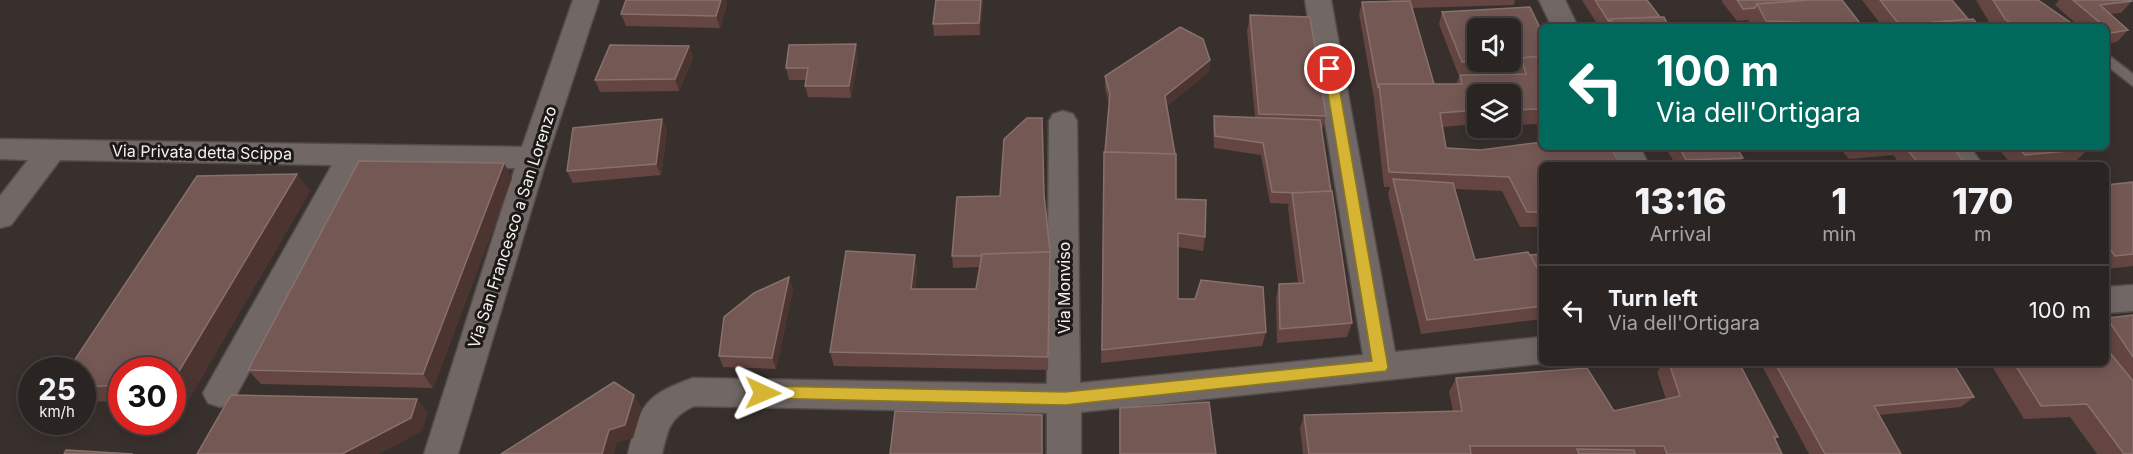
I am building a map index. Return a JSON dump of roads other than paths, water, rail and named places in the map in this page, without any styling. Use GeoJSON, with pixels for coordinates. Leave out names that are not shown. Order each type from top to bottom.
{"type":"FeatureCollection","features":[{"type":"Feature","properties":{"kind":"street","name":"Via San Francesco a San Lorenzo"},"geometry":{"type":"LineString","coordinates":[[441,454],[533,158],[586,0]]}},
{"type":"Feature","properties":{"kind":"street"},"geometry":{"type":"LineString","coordinates":[[1318,0],[1381,367]]}},
{"type":"Feature","properties":{"kind":"street"},"geometry":{"type":"LineString","coordinates":[[1552,0],[1564,24]]}},
{"type":"Feature","properties":{"kind":"street","name":"Via Monviso"},"geometry":{"type":"LineString","coordinates":[[1063,121],[1064,454]]}},
{"type":"Feature","properties":{"kind":"street","name":"Via Privata detta Scippa"},"geometry":{"type":"LineString","coordinates":[[0,149],[533,158]]}},
{"type":"Feature","properties":{"kind":"street"},"geometry":{"type":"LineString","coordinates":[[0,217],[52,150]]}},
{"type":"Feature","properties":{"kind":"street"},"geometry":{"type":"LineString","coordinates":[[1956,150],[1966,162]]}},
{"type":"Feature","properties":{"kind":"street"},"geometry":{"type":"LineString","coordinates":[[220,393],[352,155]]}},
{"type":"Feature","properties":{"kind":"street"},"geometry":{"type":"LineString","coordinates":[[2109,300],[2133,298]]}},
{"type":"Feature","properties":{"kind":"street"},"geometry":{"type":"LineString","coordinates":[[645,454],[654,418],[671,399],[693,392],[1065,399],[1539,351]]}},
{"type":"Feature","properties":{"kind":"lane"},"geometry":{"type":"LineString","coordinates":[[2109,61],[2133,81]]}}]}
